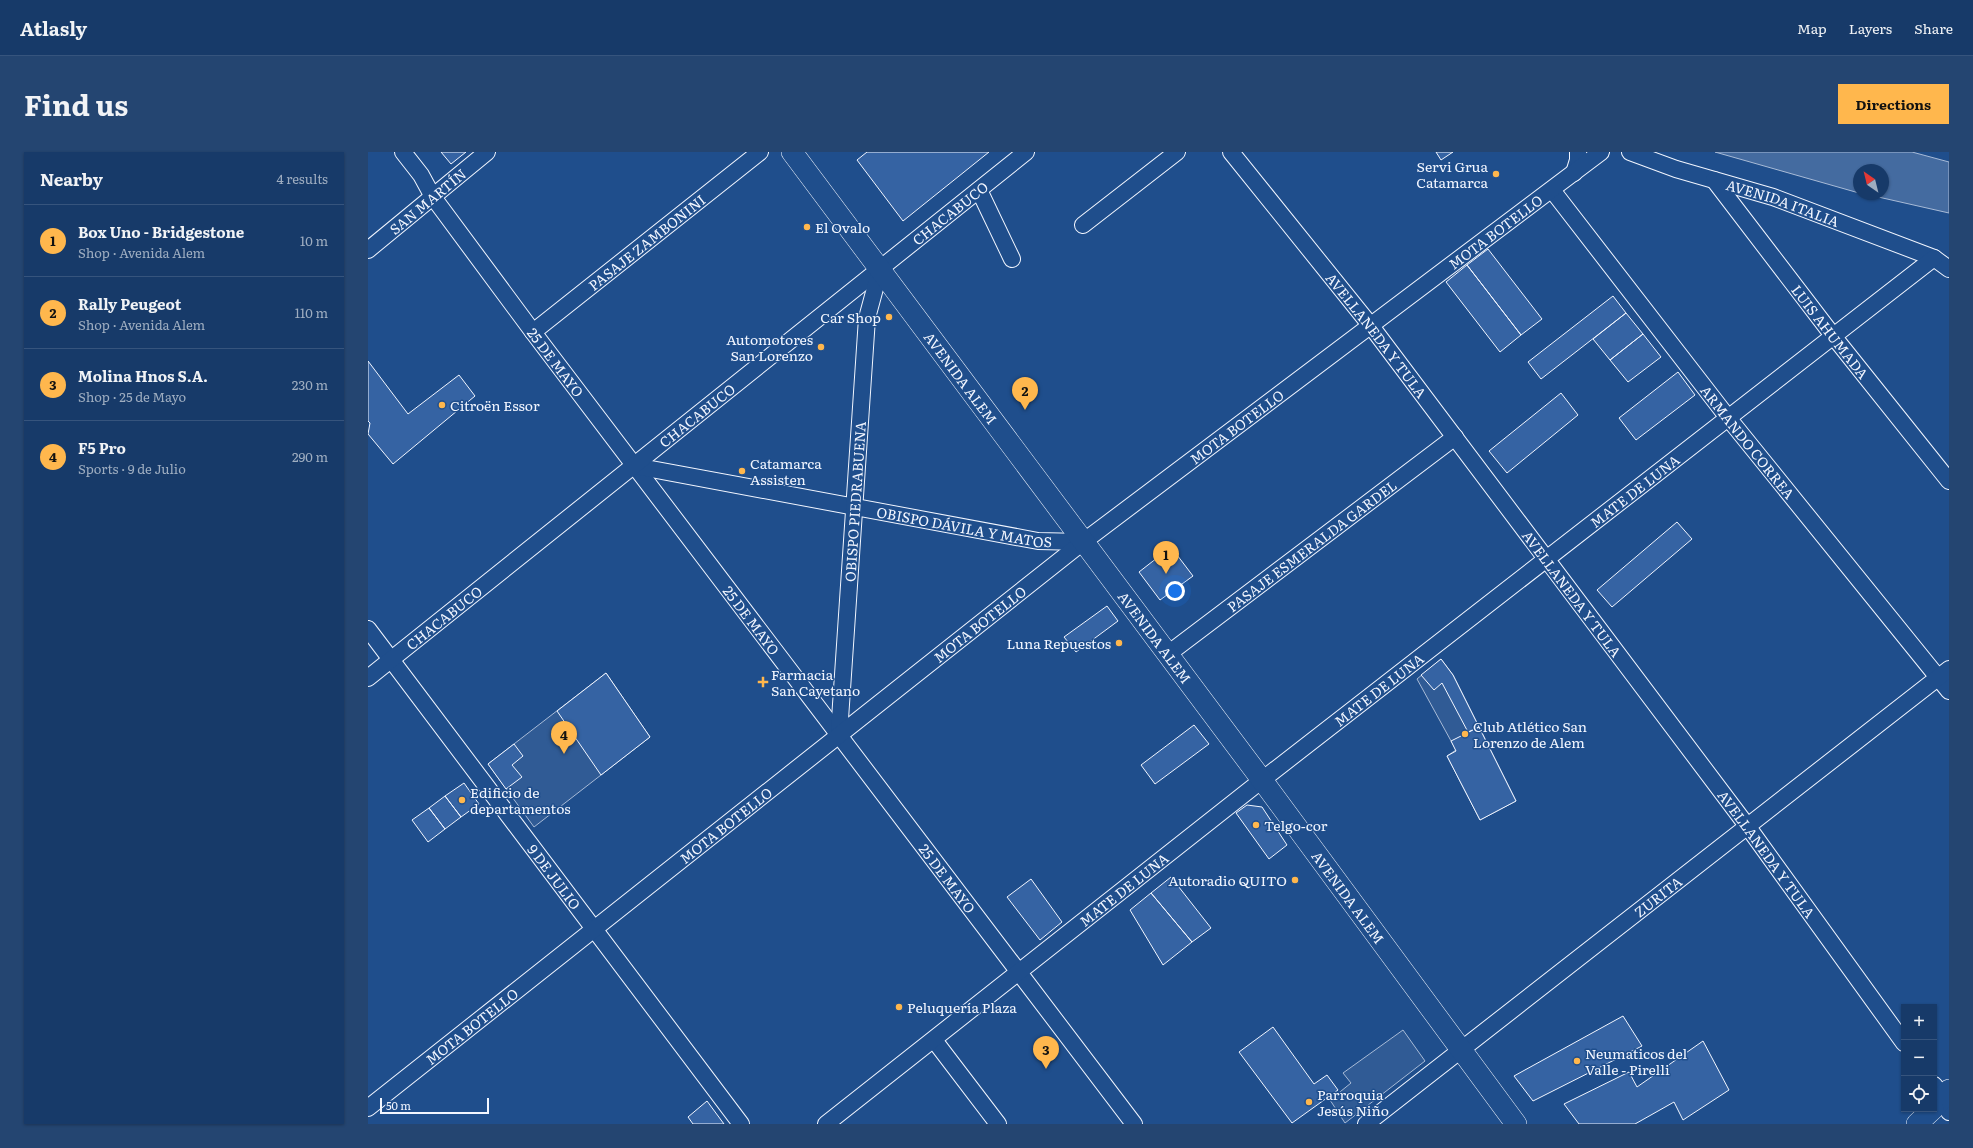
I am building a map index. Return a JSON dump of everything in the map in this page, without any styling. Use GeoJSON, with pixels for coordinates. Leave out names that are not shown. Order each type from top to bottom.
{"type":"FeatureCollection","features":[{"type":"Feature","properties":{"kind":"main road","name":"AVENIDA ALEM"},"geometry":{"type":"LineString","coordinates":[[792,152],[1262,780],[1516,1124]]}},
{"type":"Feature","properties":{"kind":"main road"},"geometry":{"type":"LineString","coordinates":[[1917,1124],[1942,1100]]}},
{"type":"Feature","properties":{"kind":"street","name":"25 DE MAYO"},"geometry":{"type":"LineString","coordinates":[[403,152],[421,175],[433,197],[533,332],[1134,1124]]}},
{"type":"Feature","properties":{"kind":"street","name":"SAN MARTÍN"},"geometry":{"type":"LineString","coordinates":[[368,250],[487,152]]}},
{"type":"Feature","properties":{"kind":"street","name":"PASAJE ZAMBONINI"},"geometry":{"type":"LineString","coordinates":[[533,332],[760,152]]}},
{"type":"Feature","properties":{"kind":"street","name":"CHACABUCO"},"geometry":{"type":"LineString","coordinates":[[368,678],[1026,152]]}},
{"type":"Feature","properties":{"kind":"street"},"geometry":{"type":"LineString","coordinates":[[1083,225],[1177,152]]}},
{"type":"Feature","properties":{"kind":"street","name":"AVELLANEDA Y TULA"},"geometry":{"type":"LineString","coordinates":[[1231,152],[1371,326],[1455,437],[1748,827],[1901,1040]]}},
{"type":"Feature","properties":{"kind":"street"},"geometry":{"type":"LineString","coordinates":[[1574,173],[1578,160],[1578,152]]}},
{"type":"Feature","properties":{"kind":"street","name":"MOTA BOTELLO"},"geometry":{"type":"LineString","coordinates":[[368,1108],[593,928],[1083,542],[1601,152]]}},
{"type":"Feature","properties":{"kind":"street","name":"AVENIDA ITALIA"},"geometry":{"type":"LineString","coordinates":[[1630,152],[1714,180],[1773,197],[1934,258],[1949,269]]}},
{"type":"Feature","properties":{"kind":"street","name":"LUIS AHUMADA"},"geometry":{"type":"LineString","coordinates":[[1714,180],[1834,337],[1949,481]]}},
{"type":"Feature","properties":{"kind":"street"},"geometry":{"type":"LineString","coordinates":[[979,190],[1012,259]]}},
{"type":"Feature","properties":{"kind":"street","name":"ARMANDO CORREA"},"geometry":{"type":"LineString","coordinates":[[1552,190],[1729,419],[1944,673],[1949,691]]}},
{"type":"Feature","properties":{"kind":"street","name":"MATE DE LUNA"},"geometry":{"type":"LineString","coordinates":[[826,1124],[1262,780],[1729,419],[1934,258]]}},
{"type":"Feature","properties":{"kind":"street","name":"OBISPO PIEDRABUENA"},"geometry":{"type":"LineString","coordinates":[[839,734],[867,318],[880,270]]}},
{"type":"Feature","properties":{"kind":"street","name":"PASAJE ESMERALDA GARDEL"},"geometry":{"type":"LineString","coordinates":[[1168,654],[1455,437]]}},
{"type":"Feature","properties":{"kind":"street","name":"OBISPO DÁVILA Y MATOS"},"geometry":{"type":"LineString","coordinates":[[635,466],[1038,540],[1083,542]]}},
{"type":"Feature","properties":{"kind":"street","name":"9 DE JULIO"},"geometry":{"type":"LineString","coordinates":[[368,629],[742,1124]]}},
{"type":"Feature","properties":{"kind":"street","name":"ZURITA"},"geometry":{"type":"LineString","coordinates":[[1366,1124],[1944,673]]}},
{"type":"Feature","properties":{"kind":"street"},"geometry":{"type":"LineString","coordinates":[[934,1040],[998,1124]]}},
{"type":"Feature","properties":{"kind":"shaded area"},"geometry":{"type":"Polygon","coordinates":[[[1715,152],[1912,152],[1949,162],[1949,213],[1889,199],[1889,164],[1853,164],[1853,191],[1715,152]]]}},
{"type":"Feature","properties":{"kind":"shaded area","name":"Club Atlético San Lorenzo de Alem"},"geometry":{"type":"Polygon","coordinates":[[[1441,659],[1453,675],[1516,801],[1480,820],[1447,756],[1456,750],[1417,679],[1441,659]]]}},
{"type":"Feature","properties":{"kind":"shaded area"},"geometry":{"type":"Polygon","coordinates":[[[606,673],[650,737],[534,827],[488,764],[606,673]]]}},
{"type":"Feature","properties":{"kind":"shaded area"},"geometry":{"type":"Polygon","coordinates":[[[1403,1030],[1425,1061],[1345,1123],[1330,1100],[1351,1083],[1343,1073],[1403,1030]]]}},
{"type":"Feature","properties":{"kind":"building"},"geometry":{"type":"Polygon","coordinates":[[[441,152],[466,152],[451,164],[441,152]]]}},
{"type":"Feature","properties":{"kind":"building"},"geometry":{"type":"Polygon","coordinates":[[[867,152],[989,152],[903,221],[857,160],[867,152]]]}},
{"type":"Feature","properties":{"kind":"building"},"geometry":{"type":"Polygon","coordinates":[[[1436,152],[1453,152],[1441,160],[1436,152]]]}},
{"type":"Feature","properties":{"kind":"building"},"geometry":{"type":"Polygon","coordinates":[[[1488,249],[1542,319],[1521,335],[1467,265],[1488,249]]]}},
{"type":"Feature","properties":{"kind":"building"},"geometry":{"type":"Polygon","coordinates":[[[1467,265],[1521,335],[1500,352],[1446,282],[1467,265]]]}},
{"type":"Feature","properties":{"kind":"building"},"geometry":{"type":"Polygon","coordinates":[[[1613,296],[1626,313],[1541,379],[1528,362],[1613,296]]]}},
{"type":"Feature","properties":{"kind":"building"},"geometry":{"type":"Polygon","coordinates":[[[1626,313],[1643,334],[1610,360],[1593,339],[1626,313]]]}},
{"type":"Feature","properties":{"kind":"building"},"geometry":{"type":"Polygon","coordinates":[[[1643,334],[1661,357],[1628,382],[1610,360],[1643,334]]]}},
{"type":"Feature","properties":{"kind":"building","name":"Citroën Essor"},"geometry":{"type":"Polygon","coordinates":[[[368,361],[408,414],[459,375],[475,396],[393,464],[368,434],[370,423],[368,421],[368,361]]]}},
{"type":"Feature","properties":{"kind":"building"},"geometry":{"type":"Polygon","coordinates":[[[1678,372],[1695,395],[1636,440],[1619,418],[1678,372]]]}},
{"type":"Feature","properties":{"kind":"building"},"geometry":{"type":"Polygon","coordinates":[[[1561,393],[1578,415],[1507,473],[1489,451],[1561,393]]]}},
{"type":"Feature","properties":{"kind":"building"},"geometry":{"type":"Polygon","coordinates":[[[1677,522],[1692,539],[1612,607],[1597,590],[1677,522]]]}},
{"type":"Feature","properties":{"kind":"building"},"geometry":{"type":"Polygon","coordinates":[[[1171,547],[1193,576],[1160,600],[1139,572],[1171,547]]]}},
{"type":"Feature","properties":{"kind":"building"},"geometry":{"type":"Polygon","coordinates":[[[1107,606],[1118,621],[1076,652],[1064,637],[1107,606]]]}},
{"type":"Feature","properties":{"kind":"building"},"geometry":{"type":"Polygon","coordinates":[[[1441,659],[1453,675],[1479,727],[1468,732],[1442,683],[1434,690],[1421,675],[1441,659]]]}},
{"type":"Feature","properties":{"kind":"building"},"geometry":{"type":"Polygon","coordinates":[[[606,673],[650,737],[601,775],[557,711],[606,673]]]}},
{"type":"Feature","properties":{"kind":"building"},"geometry":{"type":"Polygon","coordinates":[[[1194,725],[1209,744],[1155,784],[1141,765],[1194,725]]]}},
{"type":"Feature","properties":{"kind":"building"},"geometry":{"type":"Polygon","coordinates":[[[1479,727],[1516,801],[1480,820],[1447,756],[1456,751],[1451,741],[1479,727]]]}},
{"type":"Feature","properties":{"kind":"building"},"geometry":{"type":"Polygon","coordinates":[[[514,744],[523,756],[512,765],[522,777],[506,789],[488,764],[514,744]]]}},
{"type":"Feature","properties":{"kind":"building","name":"Edificio de departamentos"},"geometry":{"type":"Polygon","coordinates":[[[464,783],[479,804],[461,817],[445,796],[464,783]]]}},
{"type":"Feature","properties":{"kind":"building"},"geometry":{"type":"Polygon","coordinates":[[[445,796],[461,817],[445,829],[429,808],[445,796]]]}},
{"type":"Feature","properties":{"kind":"building"},"geometry":{"type":"Polygon","coordinates":[[[1247,805],[1262,807],[1287,845],[1269,859],[1236,813],[1247,805]]]}},
{"type":"Feature","properties":{"kind":"building"},"geometry":{"type":"Polygon","coordinates":[[[429,808],[445,829],[428,842],[412,820],[429,808]]]}},
{"type":"Feature","properties":{"kind":"building"},"geometry":{"type":"Polygon","coordinates":[[[1171,877],[1211,928],[1192,942],[1151,893],[1171,877]]]}},
{"type":"Feature","properties":{"kind":"building"},"geometry":{"type":"Polygon","coordinates":[[[1031,879],[1062,922],[1040,940],[1007,897],[1031,879]]]}},
{"type":"Feature","properties":{"kind":"building"},"geometry":{"type":"Polygon","coordinates":[[[1151,893],[1192,942],[1163,965],[1130,910],[1151,893]]]}},
{"type":"Feature","properties":{"kind":"building","name":"Neumaticos del Valle - Pirelli"},"geometry":{"type":"Polygon","coordinates":[[[1623,1016],[1642,1046],[1533,1101],[1514,1076],[1623,1016]]]}},
{"type":"Feature","properties":{"kind":"building"},"geometry":{"type":"Polygon","coordinates":[[[1273,1027],[1314,1084],[1327,1075],[1338,1090],[1292,1123],[1239,1052],[1273,1027]]]}},
{"type":"Feature","properties":{"kind":"building"},"geometry":{"type":"Polygon","coordinates":[[[1703,1041],[1729,1090],[1683,1120],[1674,1102],[1635,1124],[1579,1124],[1564,1104],[1629,1072],[1637,1087],[1703,1041]]]}},
{"type":"Feature","properties":{"kind":"building"},"geometry":{"type":"Polygon","coordinates":[[[707,1101],[724,1124],[693,1124],[688,1117],[707,1101]]]}},
{"type":"Feature","properties":{"kind":"place","name":"Servi Grua Catamarca"},"geometry":{"type":"Point","coordinates":[1496,174]}},
{"type":"Feature","properties":{"kind":"place","name":"El Ovalo"},"geometry":{"type":"Point","coordinates":[807,227]}},
{"type":"Feature","properties":{"kind":"place","name":"Car Shop"},"geometry":{"type":"Point","coordinates":[889,317]}},
{"type":"Feature","properties":{"kind":"place","name":"Automotores San Lorenzo"},"geometry":{"type":"Point","coordinates":[821,347]}},
{"type":"Feature","properties":{"kind":"place","name":"Citroën Essor"},"geometry":{"type":"Point","coordinates":[442,405]}},
{"type":"Feature","properties":{"kind":"place","name":"Rally Peugeot"},"geometry":{"type":"Point","coordinates":[1025,410]}},
{"type":"Feature","properties":{"kind":"place","name":"Catamarca Assisten"},"geometry":{"type":"Point","coordinates":[742,471]}},
{"type":"Feature","properties":{"kind":"place","name":"Box Uno - Bridgestone"},"geometry":{"type":"Point","coordinates":[1166,574]}},
{"type":"Feature","properties":{"kind":"place","name":"Luna Repuestos"},"geometry":{"type":"Point","coordinates":[1119,643]}},
{"type":"Feature","properties":{"kind":"place","name":"Farmacia San Cayetano"},"geometry":{"type":"Point","coordinates":[763,682]}},
{"type":"Feature","properties":{"kind":"place","name":"Club Atlético San Lorenzo de Alem"},"geometry":{"type":"Point","coordinates":[1465,734]}},
{"type":"Feature","properties":{"kind":"place","name":"F5 Pro"},"geometry":{"type":"Point","coordinates":[564,754]}},
{"type":"Feature","properties":{"kind":"place","name":"Edificio de departamentos"},"geometry":{"type":"Point","coordinates":[462,800]}},
{"type":"Feature","properties":{"kind":"place","name":"Telgo-cor"},"geometry":{"type":"Point","coordinates":[1256,825]}},
{"type":"Feature","properties":{"kind":"place","name":"Autoradio QUITO"},"geometry":{"type":"Point","coordinates":[1295,880]}},
{"type":"Feature","properties":{"kind":"place","name":"Peluquería Plaza"},"geometry":{"type":"Point","coordinates":[899,1007]}},
{"type":"Feature","properties":{"kind":"place","name":"Neumaticos del Valle - Pirelli"},"geometry":{"type":"Point","coordinates":[1577,1061]}},
{"type":"Feature","properties":{"kind":"place","name":"Molina Hnos S.A."},"geometry":{"type":"Point","coordinates":[1046,1069]}},
{"type":"Feature","properties":{"kind":"place","name":"Parroquia Jesús Niño"},"geometry":{"type":"Point","coordinates":[1309,1102]}}]}
